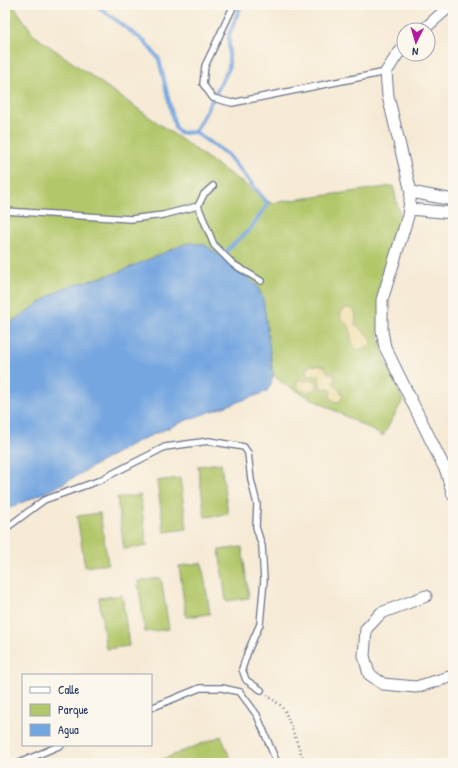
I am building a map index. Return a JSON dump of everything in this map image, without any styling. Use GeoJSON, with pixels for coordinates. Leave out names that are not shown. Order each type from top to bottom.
{"type":"FeatureCollection","features":[{"type":"Feature","properties":{"kind":"street"},"geometry":{"type":"LineString","coordinates":[[432,22],[451,5]]}},
{"type":"Feature","properties":{"kind":"street"},"geometry":{"type":"LineString","coordinates":[[396,55],[386,72],[388,96],[411,192],[409,209],[382,300],[382,331],[385,347],[446,472],[453,495]]}},
{"type":"Feature","properties":{"kind":"street"},"geometry":{"type":"LineString","coordinates":[[411,192],[453,200]]}},
{"type":"Feature","properties":{"kind":"street"},"geometry":{"type":"LineString","coordinates":[[409,209],[453,213]]}},
{"type":"Feature","properties":{"kind":"street"},"geometry":{"type":"LineString","coordinates":[[426,596],[381,614],[366,629],[364,656],[369,674],[383,684],[416,687],[453,676]]}},
{"type":"Feature","properties":{"kind":"lane"},"geometry":{"type":"LineString","coordinates":[[234,5],[205,66],[203,84],[213,98],[232,103],[386,72]]}},
{"type":"Feature","properties":{"kind":"lane"},"geometry":{"type":"LineString","coordinates":[[213,186],[204,194],[198,206],[214,245],[233,264],[261,281]]}},
{"type":"Feature","properties":{"kind":"lane"},"geometry":{"type":"LineString","coordinates":[[5,211],[131,219],[163,215],[198,206]]}},
{"type":"Feature","properties":{"kind":"lane"},"geometry":{"type":"LineString","coordinates":[[5,529],[44,500],[98,481],[165,447],[209,441],[244,447],[248,453],[251,480],[257,504],[256,527],[262,546],[264,580],[260,624],[242,669],[246,680],[260,690]]}},
{"type":"Feature","properties":{"kind":"lane"},"geometry":{"type":"LineString","coordinates":[[152,708],[200,688],[222,688],[240,692],[257,715],[277,763]]}},
{"type":"Feature","properties":{"kind":"lane"},"geometry":{"type":"LineString","coordinates":[[18,763],[59,746]]}},
{"type":"Feature","properties":{"kind":"path"},"geometry":{"type":"LineString","coordinates":[[260,690],[280,705],[285,711],[305,763]]}},
{"type":"Feature","properties":{"kind":"green space"},"geometry":{"type":"Polygon","coordinates":[[[5,5],[13,5],[35,36],[271,203],[393,186],[402,224],[378,334],[385,360],[403,400],[383,436],[282,383],[273,375],[263,298],[256,284],[119,272],[61,289],[5,326],[5,5]]]}},
{"type":"Feature","properties":{"kind":"green space"},"geometry":{"type":"Polygon","coordinates":[[[221,463],[228,514],[205,517],[198,466],[221,463]]]}},
{"type":"Feature","properties":{"kind":"green space"},"geometry":{"type":"Polygon","coordinates":[[[180,478],[187,529],[164,532],[157,481],[180,478]]]}},
{"type":"Feature","properties":{"kind":"green space"},"geometry":{"type":"Polygon","coordinates":[[[140,495],[147,546],[124,549],[117,498],[140,495]]]}},
{"type":"Feature","properties":{"kind":"green space"},"geometry":{"type":"Polygon","coordinates":[[[100,513],[108,564],[85,567],[77,516],[100,513]]]}},
{"type":"Feature","properties":{"kind":"green space"},"geometry":{"type":"Polygon","coordinates":[[[242,547],[249,598],[226,601],[219,550],[242,547]]]}},
{"type":"Feature","properties":{"kind":"green space"},"geometry":{"type":"Polygon","coordinates":[[[202,563],[210,614],[186,617],[179,566],[202,563]]]}},
{"type":"Feature","properties":{"kind":"green space"},"geometry":{"type":"Polygon","coordinates":[[[161,578],[169,629],[145,632],[138,581],[161,578]]]}},
{"type":"Feature","properties":{"kind":"green space"},"geometry":{"type":"Polygon","coordinates":[[[122,595],[129,646],[106,649],[99,598],[122,595]]]}},
{"type":"Feature","properties":{"kind":"green space"},"geometry":{"type":"Polygon","coordinates":[[[221,736],[232,763],[153,763],[221,736]]]}},
{"type":"Feature","properties":{"kind":"sand"},"geometry":{"type":"Polygon","coordinates":[[[346,308],[354,310],[355,324],[372,339],[371,345],[359,350],[352,344],[350,327],[343,321],[340,315],[346,308]]]}},
{"type":"Feature","properties":{"kind":"sand"},"geometry":{"type":"Polygon","coordinates":[[[312,365],[324,366],[328,373],[334,374],[335,378],[333,384],[343,395],[341,400],[338,402],[333,401],[330,397],[331,390],[329,388],[321,389],[319,376],[316,374],[310,377],[307,375],[307,367],[312,365]]]}},
{"type":"Feature","properties":{"kind":"sand"},"geometry":{"type":"Polygon","coordinates":[[[297,379],[303,381],[314,380],[317,383],[317,386],[312,391],[302,391],[297,386],[297,379]]]}},
{"type":"Feature","properties":{"kind":"water"},"geometry":{"type":"Polygon","coordinates":[[[187,243],[204,244],[256,284],[263,298],[273,375],[271,385],[266,392],[187,420],[136,442],[55,488],[5,510],[5,326],[61,289],[119,272],[187,243]]]}},
{"type":"Feature","properties":{"kind":"waterway"},"geometry":{"type":"LineString","coordinates":[[96,5],[145,42],[159,59],[175,127],[180,133],[195,132]]}},
{"type":"Feature","properties":{"kind":"waterway"},"geometry":{"type":"LineString","coordinates":[[220,257],[250,229],[268,204],[228,155],[195,132],[229,68],[229,35],[241,5]]}}]}
